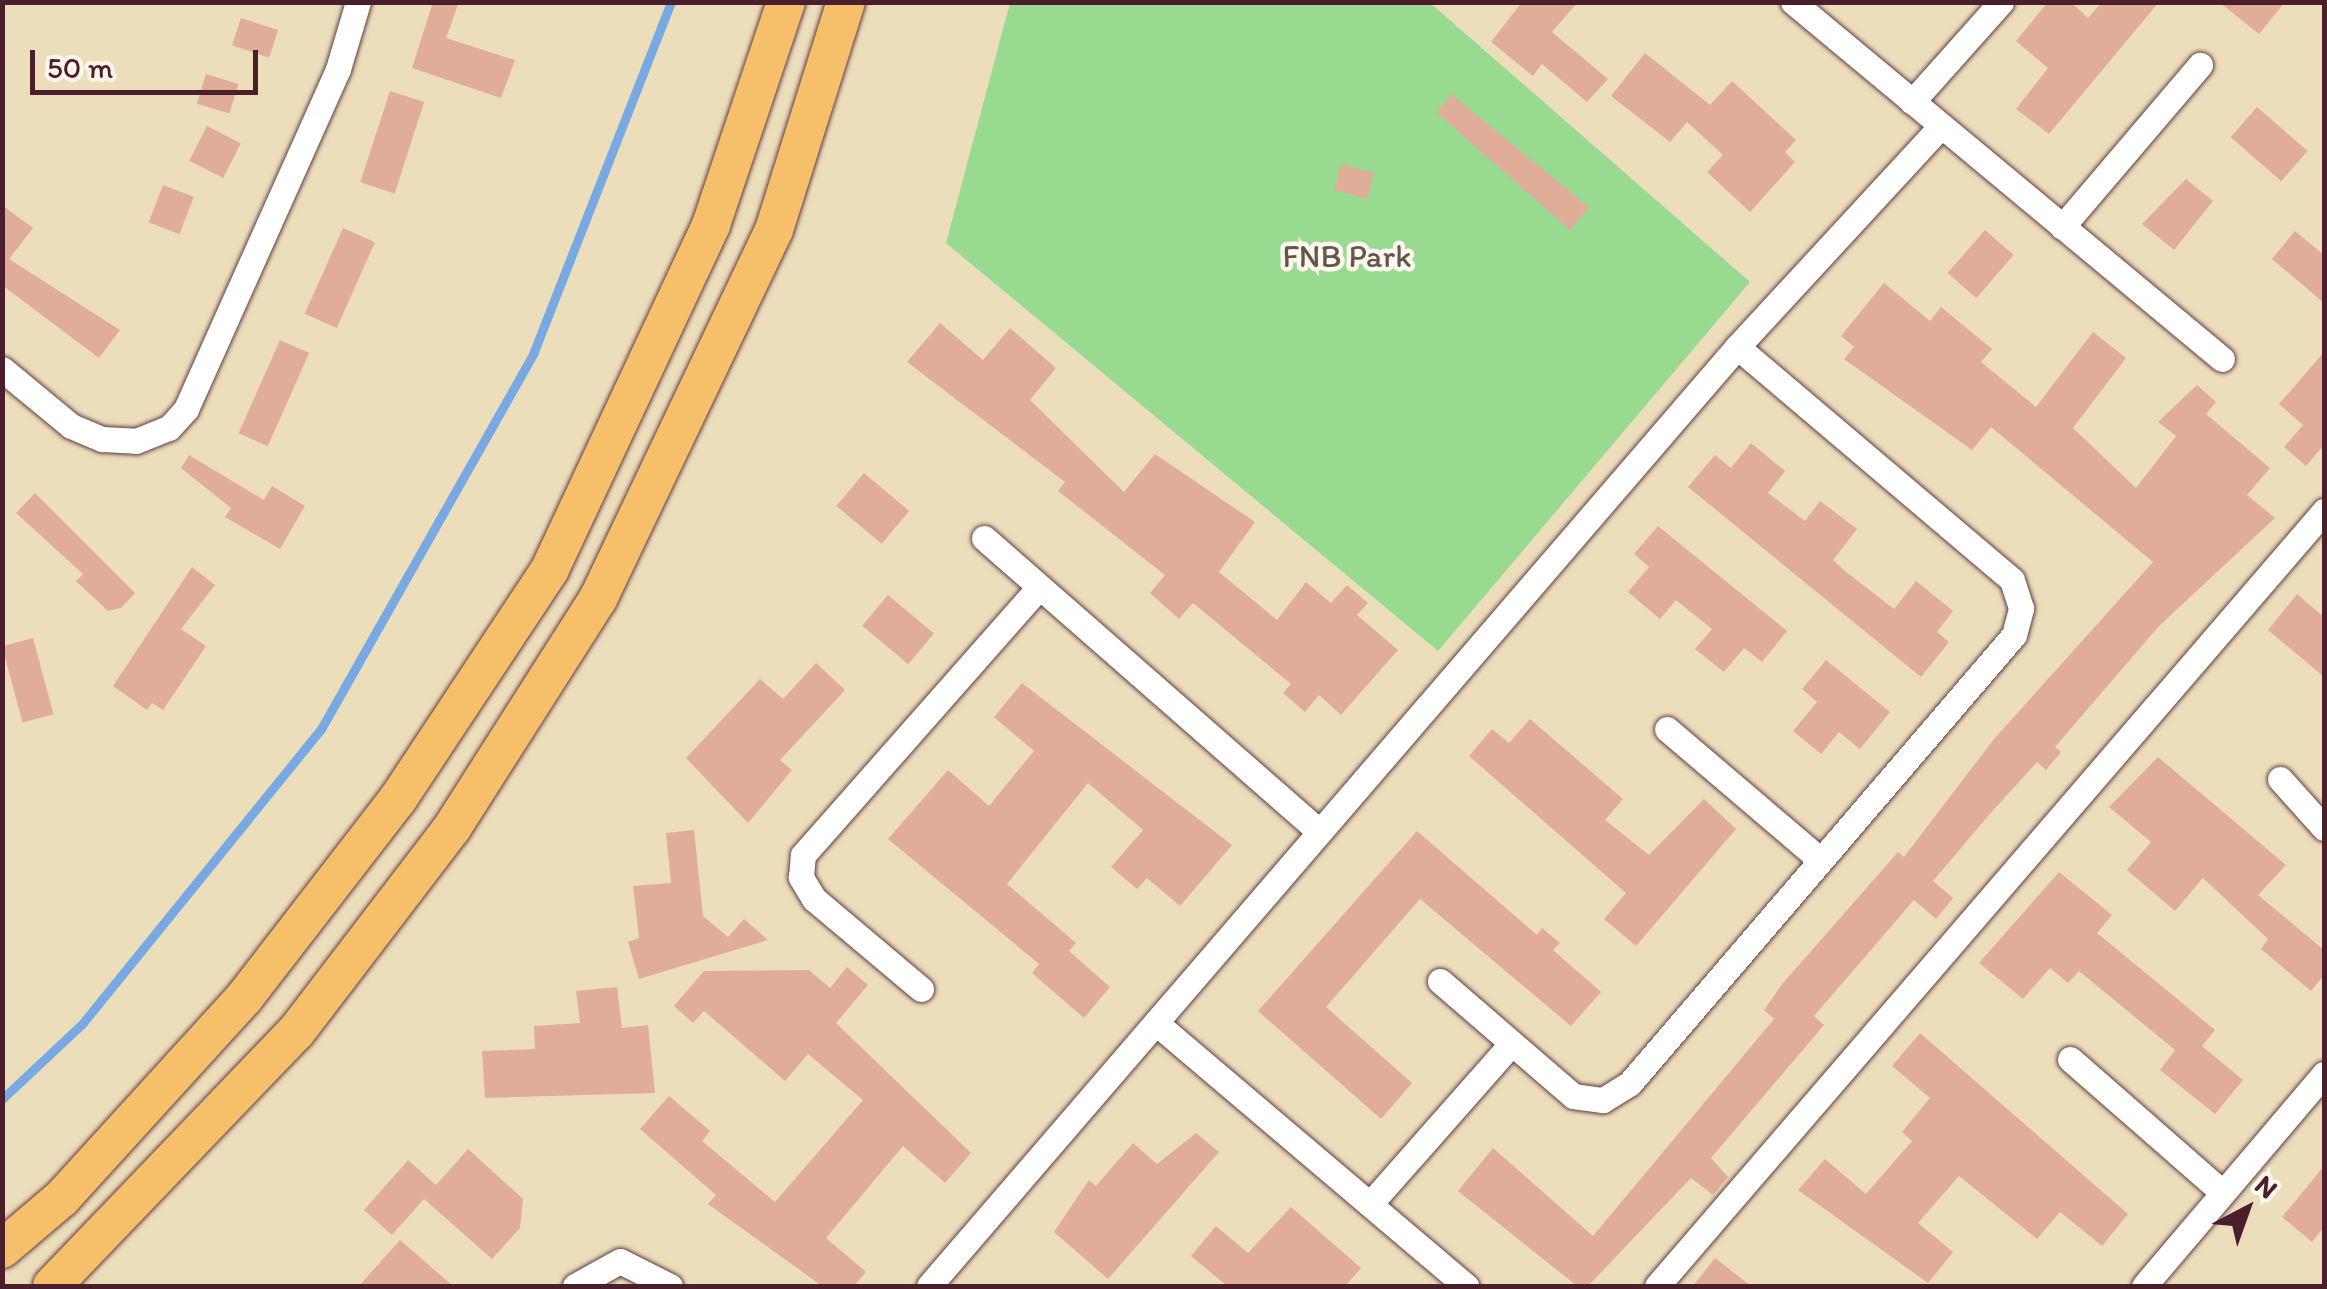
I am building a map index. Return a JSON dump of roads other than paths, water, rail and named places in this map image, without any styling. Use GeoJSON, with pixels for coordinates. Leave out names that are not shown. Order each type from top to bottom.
{"type":"FeatureCollection","features":[{"type":"Feature","properties":{"kind":"main road"},"geometry":{"type":"LineString","coordinates":[[2,1249],[62,1198],[244,998],[398,799],[550,569],[711,225],[786,2]]}},
{"type":"Feature","properties":{"kind":"main road"},"geometry":{"type":"LineString","coordinates":[[52,1286],[296,1032],[452,828],[598,600],[774,230],[846,2]]}},
{"type":"Feature","properties":{"kind":"street"},"geometry":{"type":"LineString","coordinates":[[2,369],[71,426],[102,439],[136,442],[168,428],[186,409],[322,105],[358,2]]}},
{"type":"Feature","properties":{"kind":"street"},"geometry":{"type":"LineString","coordinates":[[1792,2],[2222,360]]}},
{"type":"Feature","properties":{"kind":"street"},"geometry":{"type":"LineString","coordinates":[[1912,102],[2001,2]]}},
{"type":"Feature","properties":{"kind":"street"},"geometry":{"type":"LineString","coordinates":[[2062,226],[2200,65]]}},
{"type":"Feature","properties":{"kind":"street"},"geometry":{"type":"LineString","coordinates":[[930,1286],[1737,347],[1941,126]]}},
{"type":"Feature","properties":{"kind":"street"},"geometry":{"type":"LineString","coordinates":[[1440,981],[1572,1096],[1603,1100],[1630,1083],[1818,858],[2014,635],[2021,608],[2012,580],[1737,347]]}},
{"type":"Feature","properties":{"kind":"street"},"geometry":{"type":"LineString","coordinates":[[1656,1286],[2324,511]]}},
{"type":"Feature","properties":{"kind":"street"},"geometry":{"type":"LineString","coordinates":[[984,538],[1320,832]]}},
{"type":"Feature","properties":{"kind":"street"},"geometry":{"type":"LineString","coordinates":[[921,989],[814,899],[801,877],[803,856],[1038,588]]}},
{"type":"Feature","properties":{"kind":"street"},"geometry":{"type":"LineString","coordinates":[[1667,729],[1818,858]]}},
{"type":"Feature","properties":{"kind":"street"},"geometry":{"type":"LineString","coordinates":[[2280,779],[2324,828]]}},
{"type":"Feature","properties":{"kind":"street"},"geometry":{"type":"LineString","coordinates":[[1156,1022],[1466,1286]]}},
{"type":"Feature","properties":{"kind":"street"},"geometry":{"type":"LineString","coordinates":[[1370,1204],[1511,1044]]}},
{"type":"Feature","properties":{"kind":"street"},"geometry":{"type":"LineString","coordinates":[[2070,1059],[2223,1193]]}},
{"type":"Feature","properties":{"kind":"street"},"geometry":{"type":"LineString","coordinates":[[2144,1286],[2324,1074]]}},
{"type":"Feature","properties":{"kind":"street"},"geometry":{"type":"LineString","coordinates":[[575,1286],[620,1261],[670,1286]]}},
{"type":"Feature","properties":{"kind":"waterway"},"geometry":{"type":"LineString","coordinates":[[2,1099],[82,1024],[321,729],[533,354],[671,2]]}},
{"type":"Feature","properties":{"kind":"park label","name":"FNB Park"},"geometry":{"type":"Point","coordinates":[1347,256]}}]}
